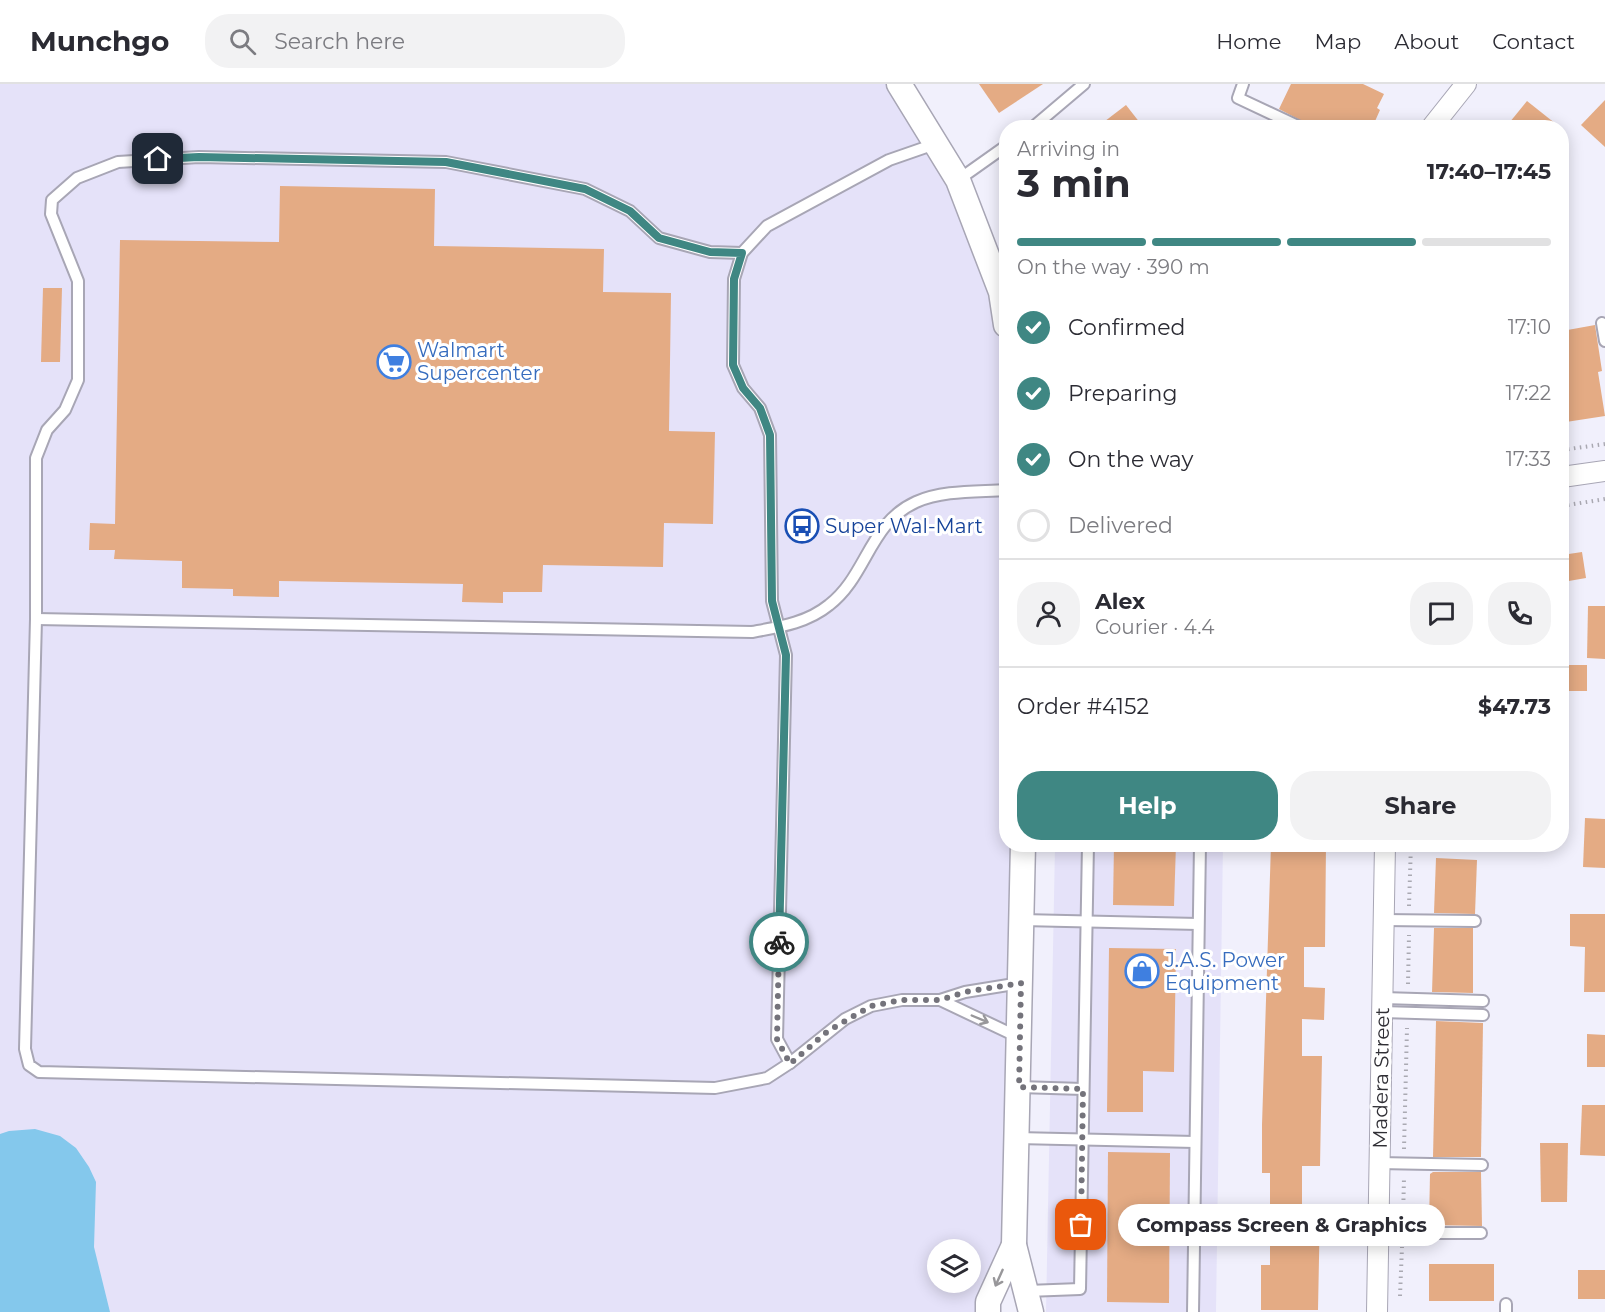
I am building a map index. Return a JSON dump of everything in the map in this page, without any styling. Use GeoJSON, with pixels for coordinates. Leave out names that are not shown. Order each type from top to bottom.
{"type":"FeatureCollection","features":[{"type":"Feature","properties":{"kind":"street"},"geometry":{"type":"LineString","coordinates":[[899,84],[958,180],[999,279]]}},
{"type":"Feature","properties":{"kind":"street"},"geometry":{"type":"LineString","coordinates":[[1438,120],[1466,84]]}},
{"type":"Feature","properties":{"kind":"street"},"geometry":{"type":"LineString","coordinates":[[1569,476],[1605,471]]}},
{"type":"Feature","properties":{"kind":"street"},"geometry":{"type":"LineString","coordinates":[[1023,852],[1014,1245],[1029,1302]]}},
{"type":"Feature","properties":{"kind":"street","name":"Madera Street"},"geometry":{"type":"LineString","coordinates":[[1377,1312],[1385,852]]}},
{"type":"Feature","properties":{"kind":"street"},"geometry":{"type":"LineString","coordinates":[[988,1312],[988,1302],[1014,1245]]}},
{"type":"Feature","properties":{"kind":"lane"},"geometry":{"type":"LineString","coordinates":[[1041,120],[1084,84]]}},
{"type":"Feature","properties":{"kind":"lane"},"geometry":{"type":"LineString","coordinates":[[1243,84],[1238,98],[1285,120]]}},
{"type":"Feature","properties":{"kind":"lane"},"geometry":{"type":"LineString","coordinates":[[790,1064],[777,1039],[786,655],[777,628],[772,601],[770,435],[760,408],[743,388],[733,365],[734,279],[742,253],[766,226],[889,160],[935,143]]}},
{"type":"Feature","properties":{"kind":"lane"},"geometry":{"type":"LineString","coordinates":[[958,180],[999,151]]}},
{"type":"Feature","properties":{"kind":"lane"},"geometry":{"type":"LineString","coordinates":[[742,253],[710,252],[659,238],[630,211],[585,189],[446,162],[199,157],[118,162],[77,178],[52,200],[51,213],[78,281],[78,380],[65,410],[47,430],[36,458],[36,619],[24,1049],[29,1065],[39,1072],[715,1088],[766,1078],[790,1064],[828,1031],[871,1006],[902,1000],[940,1000],[965,992],[1021,983]]}},
{"type":"Feature","properties":{"kind":"lane"},"geometry":{"type":"LineString","coordinates":[[1602,323],[1605,341]]}},
{"type":"Feature","properties":{"kind":"lane"},"geometry":{"type":"LineString","coordinates":[[36,619],[726,633],[777,628],[806,620],[830,605],[847,587],[878,533],[896,515],[915,502],[939,495],[999,491]]}},
{"type":"Feature","properties":{"kind":"lane"},"geometry":{"type":"LineString","coordinates":[[1029,1302],[1080,1289],[1088,852]]}},
{"type":"Feature","properties":{"kind":"lane"},"geometry":{"type":"LineString","coordinates":[[1193,1312],[1200,852]]}},
{"type":"Feature","properties":{"kind":"lane"},"geometry":{"type":"LineString","coordinates":[[1022,920],[1198,924]]}},
{"type":"Feature","properties":{"kind":"lane"},"geometry":{"type":"LineString","coordinates":[[1383,920],[1475,921]]}},
{"type":"Feature","properties":{"kind":"lane"},"geometry":{"type":"LineString","coordinates":[[1383,1005],[1408,999],[1483,1001]]}},
{"type":"Feature","properties":{"kind":"lane"},"geometry":{"type":"LineString","coordinates":[[940,1000],[1020,1037]]}},
{"type":"Feature","properties":{"kind":"lane"},"geometry":{"type":"LineString","coordinates":[[1383,1005],[1408,1013],[1483,1015]]}},
{"type":"Feature","properties":{"kind":"lane"},"geometry":{"type":"LineString","coordinates":[[1019,1087],[1083,1089]]}},
{"type":"Feature","properties":{"kind":"lane"},"geometry":{"type":"LineString","coordinates":[[1017,1138],[1195,1142]]}},
{"type":"Feature","properties":{"kind":"lane"},"geometry":{"type":"LineString","coordinates":[[1379,1163],[1482,1165]]}},
{"type":"Feature","properties":{"kind":"lane"},"geometry":{"type":"LineString","coordinates":[[1378,1233],[1482,1233]]}},
{"type":"Feature","properties":{"kind":"path"},"geometry":{"type":"LineString","coordinates":[[1569,449],[1605,444]]}},
{"type":"Feature","properties":{"kind":"path"},"geometry":{"type":"LineString","coordinates":[[1569,505],[1605,499]]}},
{"type":"Feature","properties":{"kind":"path"},"geometry":{"type":"LineString","coordinates":[[1408,999],[1411,852]]}},
{"type":"Feature","properties":{"kind":"path"},"geometry":{"type":"LineString","coordinates":[[1400,1301],[1408,1013]]}},
{"type":"Feature","properties":{"kind":"shaded area"},"geometry":{"type":"Polygon","coordinates":[[[0,84],[897,84],[957,182],[999,311],[999,852],[1021,852],[1011,1245],[985,1312],[0,1312],[0,84]]]}},
{"type":"Feature","properties":{"kind":"shaded area"},"geometry":{"type":"Polygon","coordinates":[[[1055,852],[1223,852],[1216,1312],[1046,1312],[1055,852]]]}},
{"type":"Feature","properties":{"kind":"water"},"geometry":{"type":"Polygon","coordinates":[[[35,1129],[60,1136],[76,1148],[96,1182],[94,1247],[110,1312],[0,1312],[0,1134],[35,1129]]]}},
{"type":"Feature","properties":{"kind":"building"},"geometry":{"type":"Polygon","coordinates":[[[979,84],[1043,84],[999,113],[979,84]]]}},
{"type":"Feature","properties":{"kind":"building"},"geometry":{"type":"Polygon","coordinates":[[[1291,84],[1363,84],[1384,94],[1377,108],[1380,110],[1376,120],[1300,120],[1279,109],[1291,84]]]}},
{"type":"Feature","properties":{"kind":"building"},"geometry":{"type":"Polygon","coordinates":[[[1605,100],[1605,147],[1581,125],[1605,100]]]}},
{"type":"Feature","properties":{"kind":"building"},"geometry":{"type":"Polygon","coordinates":[[[1527,101],[1551,120],[1512,120],[1527,101]]]}},
{"type":"Feature","properties":{"kind":"building"},"geometry":{"type":"Polygon","coordinates":[[[1126,105],[1138,120],[1106,120],[1126,105]]]}},
{"type":"Feature","properties":{"kind":"building","name":"Walmart Supercenter"},"geometry":{"type":"Polygon","coordinates":[[[280,186],[435,189],[434,246],[604,249],[603,292],[671,293],[669,431],[715,432],[713,524],[664,523],[663,567],[543,565],[542,592],[503,592],[503,603],[462,602],[463,584],[279,581],[279,597],[233,596],[233,589],[182,588],[182,561],[114,559],[115,550],[89,550],[90,523],[115,524],[120,240],[279,242],[280,186]]]}},
{"type":"Feature","properties":{"kind":"building"},"geometry":{"type":"Polygon","coordinates":[[[43,288],[62,288],[60,362],[41,362],[43,288]]]}},
{"type":"Feature","properties":{"kind":"building"},"geometry":{"type":"Polygon","coordinates":[[[1595,325],[1602,371],[1598,372],[1605,416],[1569,422],[1569,330],[1595,325]]]}},
{"type":"Feature","properties":{"kind":"building"},"geometry":{"type":"Polygon","coordinates":[[[1582,552],[1586,578],[1569,581],[1569,554],[1582,552]]]}},
{"type":"Feature","properties":{"kind":"building"},"geometry":{"type":"Polygon","coordinates":[[[1588,606],[1605,606],[1605,659],[1587,658],[1588,606]]]}},
{"type":"Feature","properties":{"kind":"building"},"geometry":{"type":"Polygon","coordinates":[[[1569,665],[1587,665],[1587,691],[1569,691],[1569,665]]]}},
{"type":"Feature","properties":{"kind":"building"},"geometry":{"type":"Polygon","coordinates":[[[1585,818],[1605,819],[1605,868],[1583,867],[1585,818]]]}},
{"type":"Feature","properties":{"kind":"building"},"geometry":{"type":"Polygon","coordinates":[[[1114,852],[1176,852],[1174,906],[1113,905],[1114,852]]]}},
{"type":"Feature","properties":{"kind":"building"},"geometry":{"type":"Polygon","coordinates":[[[1271,852],[1326,852],[1325,947],[1304,947],[1304,987],[1325,988],[1324,1020],[1302,1019],[1302,1056],[1322,1056],[1320,1166],[1302,1166],[1302,1207],[1320,1207],[1318,1310],[1261,1310],[1261,1265],[1270,1265],[1270,1173],[1262,1173],[1271,852]]]}},
{"type":"Feature","properties":{"kind":"building"},"geometry":{"type":"Polygon","coordinates":[[[1436,858],[1477,860],[1475,914],[1434,913],[1436,858]]]}},
{"type":"Feature","properties":{"kind":"building"},"geometry":{"type":"Polygon","coordinates":[[[1570,914],[1605,914],[1605,992],[1584,992],[1585,947],[1570,946],[1570,914]]]}},
{"type":"Feature","properties":{"kind":"building"},"geometry":{"type":"Polygon","coordinates":[[[1434,928],[1473,928],[1473,993],[1432,992],[1434,928]]]}},
{"type":"Feature","properties":{"kind":"building"},"geometry":{"type":"Polygon","coordinates":[[[1109,948],[1176,949],[1174,1072],[1143,1071],[1143,1112],[1107,1112],[1109,948]]]}},
{"type":"Feature","properties":{"kind":"building"},"geometry":{"type":"Polygon","coordinates":[[[1436,1021],[1483,1023],[1481,1157],[1433,1157],[1436,1021]]]}},
{"type":"Feature","properties":{"kind":"building"},"geometry":{"type":"Polygon","coordinates":[[[1587,1034],[1605,1035],[1605,1067],[1587,1067],[1587,1034]]]}},
{"type":"Feature","properties":{"kind":"building"},"geometry":{"type":"Polygon","coordinates":[[[1582,1105],[1605,1105],[1605,1156],[1580,1155],[1582,1105]]]}},
{"type":"Feature","properties":{"kind":"building"},"geometry":{"type":"Polygon","coordinates":[[[1540,1143],[1568,1143],[1567,1202],[1541,1202],[1540,1143]]]}},
{"type":"Feature","properties":{"kind":"building"},"geometry":{"type":"Polygon","coordinates":[[[1108,1152],[1170,1153],[1169,1303],[1107,1302],[1108,1152]]]}},
{"type":"Feature","properties":{"kind":"building"},"geometry":{"type":"Polygon","coordinates":[[[1433,1172],[1481,1172],[1482,1226],[1429,1225],[1430,1174],[1433,1172]]]}},
{"type":"Feature","properties":{"kind":"building"},"geometry":{"type":"Polygon","coordinates":[[[1429,1264],[1494,1264],[1494,1301],[1429,1301],[1429,1264]]]}},
{"type":"Feature","properties":{"kind":"building"},"geometry":{"type":"Polygon","coordinates":[[[1578,1270],[1605,1270],[1605,1299],[1578,1299],[1578,1270]]]}},
{"type":"Feature","properties":{"kind":"way so far"},"geometry":{"type":"LineString","coordinates":[[779,942],[777,1039],[790,1064],[828,1031],[871,1006],[902,1000],[940,1000],[965,992],[1021,983],[1019,1087],[1083,1089],[1081,1225]]}},
{"type":"Feature","properties":{"kind":"place","name":"Walmart Supercenter"},"geometry":{"type":"Point","coordinates":[394,362]}},
{"type":"Feature","properties":{"kind":"place","name":"Super Wal-Mart"},"geometry":{"type":"Point","coordinates":[802,526]}},
{"type":"Feature","properties":{"kind":"place","name":"J.A.S. Power Equipment"},"geometry":{"type":"Point","coordinates":[1142,971]}},
{"type":"Feature","properties":{"kind":"place","name":"Compass Screen & Graphics"},"geometry":{"type":"Point","coordinates":[1081,1225]}},
{"type":"Feature","properties":{"kind":"route"},"geometry":{"type":"LineString","coordinates":[[158,159],[199,157],[446,162],[585,189],[630,211],[659,238],[710,252],[742,253],[734,279],[733,365],[743,388],[760,408],[770,435],[772,601],[777,628],[786,655],[779,942]]}}]}
